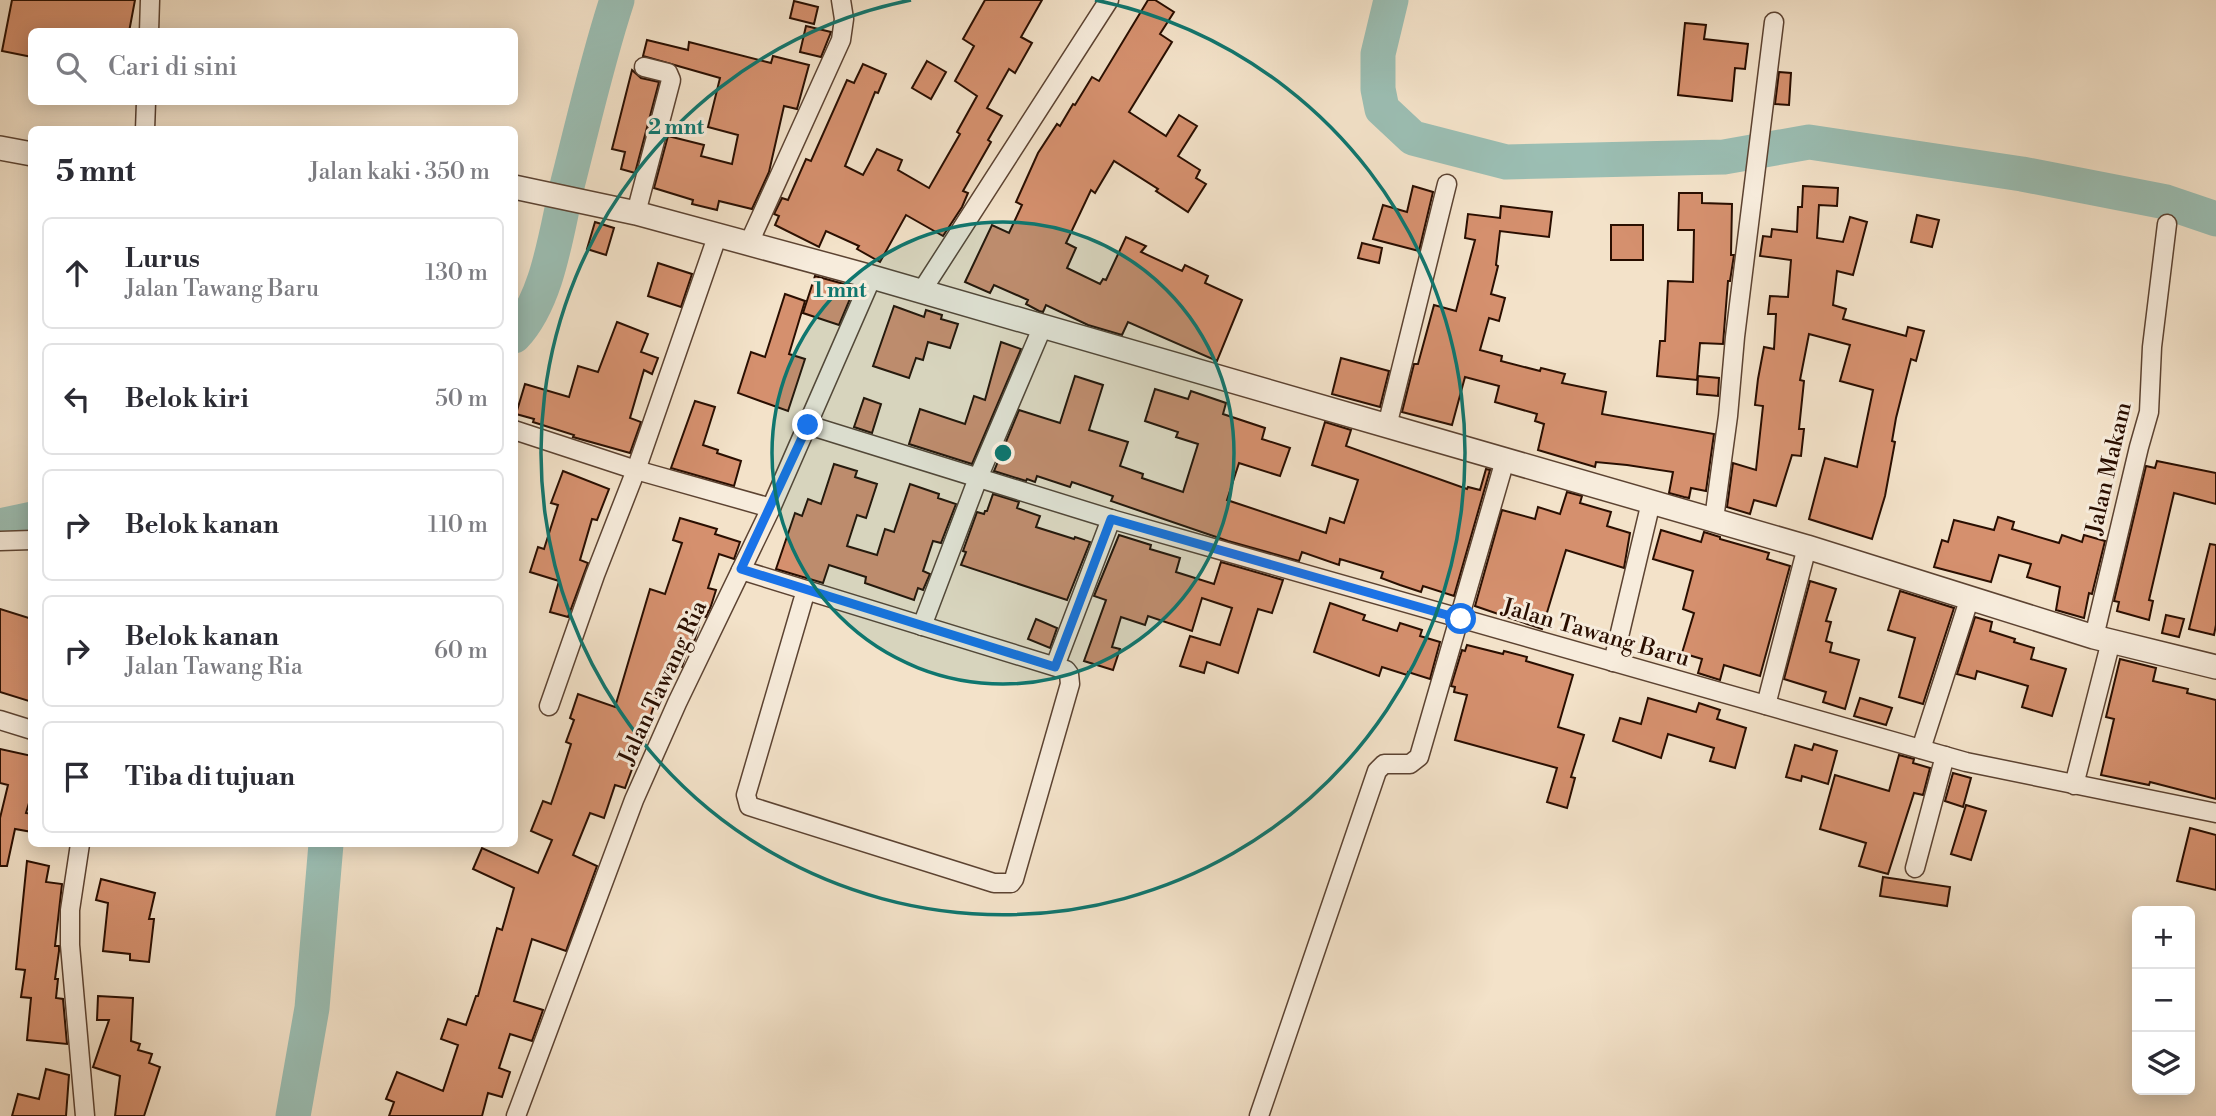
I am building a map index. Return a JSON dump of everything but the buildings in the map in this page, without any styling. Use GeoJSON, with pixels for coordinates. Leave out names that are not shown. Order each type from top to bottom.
{"type":"FeatureCollection","features":[{"type":"Feature","properties":{"kind":"street"},"geometry":{"type":"LineString","coordinates":[[149,28],[150,0]]}},
{"type":"Feature","properties":{"kind":"street"},"geometry":{"type":"LineString","coordinates":[[749,243],[841,40],[844,19],[841,0]]}},
{"type":"Feature","properties":{"kind":"street"},"geometry":{"type":"LineString","coordinates":[[921,292],[1109,0]]}},
{"type":"Feature","properties":{"kind":"street"},"geometry":{"type":"LineString","coordinates":[[1713,519],[1728,416],[1754,173],[1774,22]]}},
{"type":"Feature","properties":{"kind":"street"},"geometry":{"type":"LineString","coordinates":[[636,213],[671,80],[668,73],[644,67]]}},
{"type":"Feature","properties":{"kind":"street"},"geometry":{"type":"LineString","coordinates":[[145,126],[146,105]]}},
{"type":"Feature","properties":{"kind":"street"},"geometry":{"type":"LineString","coordinates":[[0,148],[28,153]]}},
{"type":"Feature","properties":{"kind":"street"},"geometry":{"type":"LineString","coordinates":[[1387,426],[1447,184]]}},
{"type":"Feature","properties":{"kind":"street"},"geometry":{"type":"LineString","coordinates":[[518,188],[597,203],[872,277],[1713,519],[1969,600],[2103,639],[2216,667]]}},
{"type":"Feature","properties":{"kind":"street","name":"Jalan Makam"},"geometry":{"type":"LineString","coordinates":[[2074,785],[2139,447],[2147,425],[2152,347],[2167,223]]}},
{"type":"Feature","properties":{"kind":"street"},"geometry":{"type":"LineString","coordinates":[[549,706],[595,575],[636,470],[718,234]]}},
{"type":"Feature","properties":{"kind":"street","name":"Jalan Tawang Ria"},"geometry":{"type":"LineString","coordinates":[[516,1116],[634,800],[677,703],[771,508],[872,277]]}},
{"type":"Feature","properties":{"kind":"street"},"geometry":{"type":"LineString","coordinates":[[922,626],[978,478],[1042,328]]}},
{"type":"Feature","properties":{"kind":"street","name":"Jalan Tawang Baru"},"geometry":{"type":"LineString","coordinates":[[808,425],[1111,519],[1945,756],[2216,813]]}},
{"type":"Feature","properties":{"kind":"street"},"geometry":{"type":"LineString","coordinates":[[518,431],[636,470],[771,508]]}},
{"type":"Feature","properties":{"kind":"street"},"geometry":{"type":"LineString","coordinates":[[1259,1116],[1377,771],[1384,764],[1410,764],[1419,757],[1505,460]]}},
{"type":"Feature","properties":{"kind":"street"},"geometry":{"type":"LineString","coordinates":[[1613,662],[1651,502]]}},
{"type":"Feature","properties":{"kind":"street"},"geometry":{"type":"LineString","coordinates":[[1055,667],[1111,519]]}},
{"type":"Feature","properties":{"kind":"street"},"geometry":{"type":"LineString","coordinates":[[0,541],[28,540]]}},
{"type":"Feature","properties":{"kind":"street"},"geometry":{"type":"LineString","coordinates":[[1766,705],[1807,547]]}},
{"type":"Feature","properties":{"kind":"street"},"geometry":{"type":"LineString","coordinates":[[741,569],[1066,670],[1070,684],[1011,883],[994,883],[748,806],[745,799],[806,590]]}},
{"type":"Feature","properties":{"kind":"street"},"geometry":{"type":"LineString","coordinates":[[1921,749],[1969,600]]}},
{"type":"Feature","properties":{"kind":"street"},"geometry":{"type":"LineString","coordinates":[[0,720],[28,729]]}},
{"type":"Feature","properties":{"kind":"street"},"geometry":{"type":"LineString","coordinates":[[1915,868],[1945,756]]}},
{"type":"Feature","properties":{"kind":"street"},"geometry":{"type":"LineString","coordinates":[[80,847],[70,909],[70,945],[85,1116]]}},
{"type":"Feature","properties":{"kind":"waterway"},"geometry":{"type":"LineString","coordinates":[[518,331],[535,304],[549,265],[590,93],[617,0]]}},
{"type":"Feature","properties":{"kind":"waterway"},"geometry":{"type":"LineString","coordinates":[[1391,0],[1378,54],[1378,89],[1382,109],[1413,138],[1506,162],[1724,157],[1809,142],[2022,174],[2166,202],[2216,219]]}},
{"type":"Feature","properties":{"kind":"waterway"},"geometry":{"type":"LineString","coordinates":[[0,526],[28,520]]}},
{"type":"Feature","properties":{"kind":"waterway"},"geometry":{"type":"LineString","coordinates":[[293,1116],[312,1008],[326,847]]}},
{"type":"Feature","properties":{"kind":"route"},"geometry":{"type":"LineString","coordinates":[[808,425],[741,569],[1055,667],[1111,519],[1461,619]]}}]}
